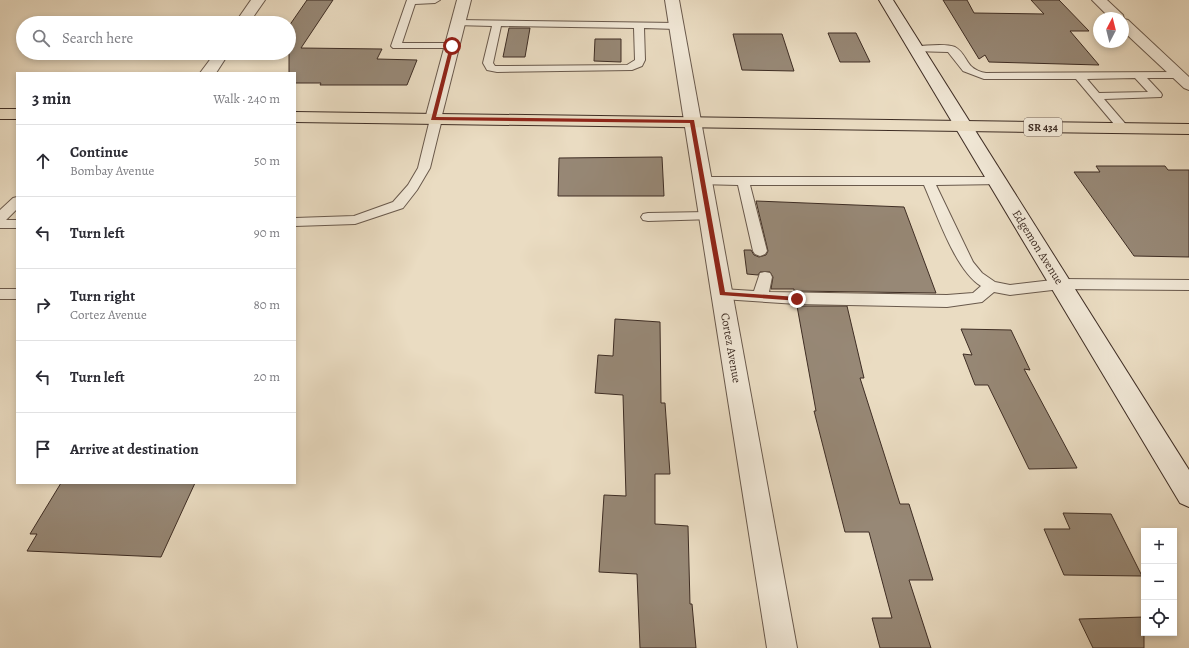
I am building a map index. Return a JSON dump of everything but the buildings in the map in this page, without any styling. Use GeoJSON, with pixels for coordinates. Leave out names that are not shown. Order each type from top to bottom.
{"type":"FeatureCollection","features":[{"type":"Feature","properties":{"kind":"main road"},"geometry":{"type":"LineString","coordinates":[[0,114],[16,114]]}},
{"type":"Feature","properties":{"kind":"main road","name":"SR 434"},"geometry":{"type":"LineString","coordinates":[[296,117],[692,121],[1189,129]]}},
{"type":"Feature","properties":{"kind":"street"},"geometry":{"type":"LineString","coordinates":[[247,16],[258,0]]}},
{"type":"Feature","properties":{"kind":"street"},"geometry":{"type":"LineString","coordinates":[[434,119],[464,0]]}},
{"type":"Feature","properties":{"kind":"street","name":"Cortez Avenue"},"geometry":{"type":"LineString","coordinates":[[672,0],[782,648]]}},
{"type":"Feature","properties":{"kind":"street","name":"Edgemon Avenue"},"geometry":{"type":"LineString","coordinates":[[886,0],[1189,494]]}},
{"type":"Feature","properties":{"kind":"street"},"geometry":{"type":"LineString","coordinates":[[1099,0],[1112,12]]}},
{"type":"Feature","properties":{"kind":"street"},"geometry":{"type":"LineString","coordinates":[[1129,29],[1186,81]]}},
{"type":"Feature","properties":{"kind":"street"},"geometry":{"type":"LineString","coordinates":[[209,72],[217,60]]}},
{"type":"Feature","properties":{"kind":"lane"},"geometry":{"type":"LineString","coordinates":[[435,0],[411,1],[396,46],[452,46]]}},
{"type":"Feature","properties":{"kind":"lane"},"geometry":{"type":"LineString","coordinates":[[458,23],[676,26]]}},
{"type":"Feature","properties":{"kind":"lane"},"geometry":{"type":"LineString","coordinates":[[498,24],[488,63],[491,68],[498,69],[628,68],[638,64],[640,60],[639,26]]}},
{"type":"Feature","properties":{"kind":"lane"},"geometry":{"type":"LineString","coordinates":[[916,49],[950,49],[954,51],[967,69],[974,73],[986,76],[1138,75],[1186,81]]}},
{"type":"Feature","properties":{"kind":"lane"},"geometry":{"type":"LineString","coordinates":[[1096,96],[1157,95],[1138,75]]}},
{"type":"Feature","properties":{"kind":"lane"},"geometry":{"type":"LineString","coordinates":[[1079,76],[1123,128]]}},
{"type":"Feature","properties":{"kind":"lane"},"geometry":{"type":"LineString","coordinates":[[296,222],[354,220],[398,205],[413,188],[424,168],[434,119]]}},
{"type":"Feature","properties":{"kind":"lane"},"geometry":{"type":"LineString","coordinates":[[702,181],[998,181]]}},
{"type":"Feature","properties":{"kind":"lane"},"geometry":{"type":"LineString","coordinates":[[928,181],[967,264],[977,277],[991,286],[1010,290],[1061,284],[1189,285]]}},
{"type":"Feature","properties":{"kind":"lane"},"geometry":{"type":"LineString","coordinates":[[743,182],[760,250]]}},
{"type":"Feature","properties":{"kind":"lane"},"geometry":{"type":"LineString","coordinates":[[0,218],[16,202]]}},
{"type":"Feature","properties":{"kind":"lane"},"geometry":{"type":"LineString","coordinates":[[648,217],[708,216]]}},
{"type":"Feature","properties":{"kind":"lane"},"geometry":{"type":"LineString","coordinates":[[0,224],[16,224]]}},
{"type":"Feature","properties":{"kind":"lane"},"geometry":{"type":"LineString","coordinates":[[760,297],[765,277]]}},
{"type":"Feature","properties":{"kind":"lane"},"geometry":{"type":"LineString","coordinates":[[722,294],[797,299],[947,301],[977,298],[991,286]]}},
{"type":"Feature","properties":{"kind":"lane"},"geometry":{"type":"LineString","coordinates":[[0,294],[16,294]]}},
{"type":"Feature","properties":{"kind":"route"},"geometry":{"type":"LineString","coordinates":[[452,46],[433,119],[692,121],[722,294],[797,299]]}}]}
